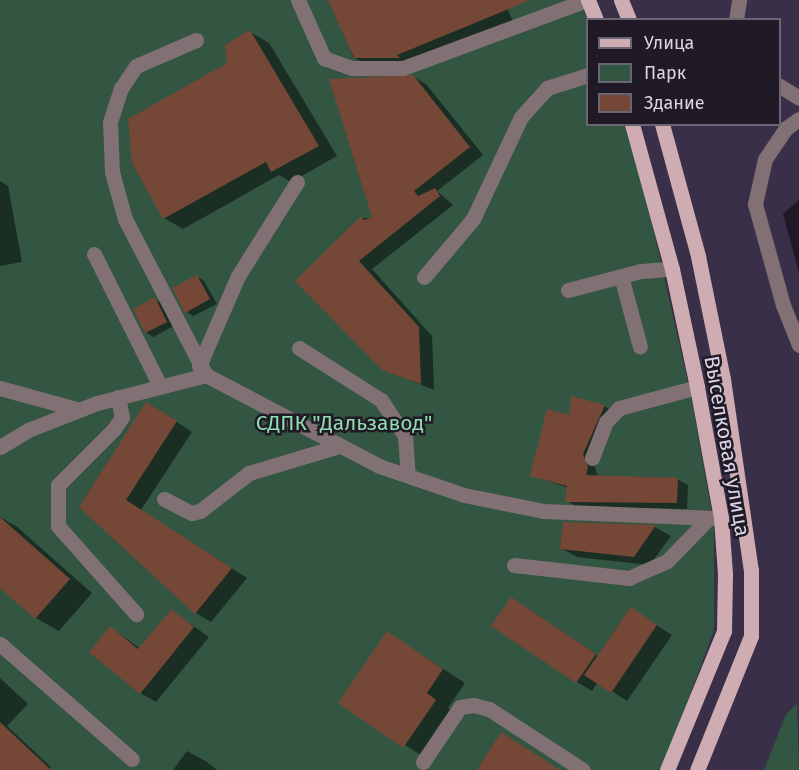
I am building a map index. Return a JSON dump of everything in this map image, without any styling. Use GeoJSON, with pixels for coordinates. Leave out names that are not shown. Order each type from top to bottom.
{"type":"FeatureCollection","features":[{"type":"Feature","properties":{"kind":"main road"},"geometry":{"type":"LineString","coordinates":[[588,0],[595,18]]}},
{"type":"Feature","properties":{"kind":"main road"},"geometry":{"type":"LineString","coordinates":[[621,0],[628,18]]}},
{"type":"Feature","properties":{"kind":"main road","name":"Выселковая улица"},"geometry":{"type":"LineString","coordinates":[[633,126],[672,269],[697,387],[714,518],[724,631],[667,770]]}},
{"type":"Feature","properties":{"kind":"main road","name":"Выселковая улица"},"geometry":{"type":"LineString","coordinates":[[663,126],[698,256],[723,380],[751,570],[751,636],[697,770]]}},
{"type":"Feature","properties":{"kind":"street"},"geometry":{"type":"LineString","coordinates":[[298,0],[324,58],[352,68],[403,68],[552,6],[588,0]]}},
{"type":"Feature","properties":{"kind":"street"},"geometry":{"type":"LineString","coordinates":[[736,18],[739,0]]}},
{"type":"Feature","properties":{"kind":"street"},"geometry":{"type":"LineString","coordinates":[[196,40],[136,66],[121,88],[110,122],[112,172],[125,219],[202,370],[339,446],[408,475],[464,495],[543,511],[714,518]]}},
{"type":"Feature","properties":{"kind":"street"},"geometry":{"type":"LineString","coordinates":[[424,277],[473,219],[521,117],[547,88],[586,76]]}},
{"type":"Feature","properties":{"kind":"street"},"geometry":{"type":"LineString","coordinates":[[781,87],[799,98]]}},
{"type":"Feature","properties":{"kind":"street"},"geometry":{"type":"LineString","coordinates":[[799,119],[786,128],[765,159],[755,204],[783,304],[799,345]]}},
{"type":"Feature","properties":{"kind":"street"},"geometry":{"type":"LineString","coordinates":[[0,447],[28,430],[80,410],[160,386],[202,370],[238,276],[297,182]]}},
{"type":"Feature","properties":{"kind":"street"},"geometry":{"type":"LineString","coordinates":[[94,254],[160,386]]}},
{"type":"Feature","properties":{"kind":"street"},"geometry":{"type":"LineString","coordinates":[[568,290],[621,276],[672,269]]}},
{"type":"Feature","properties":{"kind":"street"},"geometry":{"type":"LineString","coordinates":[[621,276],[640,347]]}},
{"type":"Feature","properties":{"kind":"street"},"geometry":{"type":"LineString","coordinates":[[299,348],[381,400],[405,436],[408,475]]}},
{"type":"Feature","properties":{"kind":"street"},"geometry":{"type":"LineString","coordinates":[[592,458],[606,422],[619,408],[697,387]]}},
{"type":"Feature","properties":{"kind":"street"},"geometry":{"type":"LineString","coordinates":[[0,388],[80,410]]}},
{"type":"Feature","properties":{"kind":"street"},"geometry":{"type":"LineString","coordinates":[[118,397],[122,417],[58,485],[56,507],[58,526],[64,536],[136,614]]}},
{"type":"Feature","properties":{"kind":"street"},"geometry":{"type":"LineString","coordinates":[[164,499],[192,513],[200,511],[249,472],[339,446]]}},
{"type":"Feature","properties":{"kind":"street"},"geometry":{"type":"LineString","coordinates":[[514,565],[629,578],[667,561],[714,518]]}},
{"type":"Feature","properties":{"kind":"street"},"geometry":{"type":"LineString","coordinates":[[0,644],[132,759]]}},
{"type":"Feature","properties":{"kind":"street"},"geometry":{"type":"LineString","coordinates":[[423,762],[460,707],[474,705],[489,709],[583,770]]}},
{"type":"Feature","properties":{"kind":"green space","name":"СДПК \"Дальзавод\""},"geometry":{"type":"Polygon","coordinates":[[[0,0],[579,0],[588,18],[586,126],[626,126],[642,180],[692,400],[714,526],[714,630],[662,770],[0,770],[0,0]]]}},
{"type":"Feature","properties":{"kind":"green space"},"geometry":{"type":"Polygon","coordinates":[[[797,704],[799,770],[764,770],[786,714],[797,704]]]}},
{"type":"Feature","properties":{"kind":"building"},"geometry":{"type":"Polygon","coordinates":[[[328,0],[528,1],[397,55],[400,58],[354,58],[328,0]]]}},
{"type":"Feature","properties":{"kind":"building"},"geometry":{"type":"Polygon","coordinates":[[[250,30],[319,146],[271,172],[266,162],[163,219],[132,163],[128,119],[227,63],[225,45],[250,30]]]}},
{"type":"Feature","properties":{"kind":"building"},"geometry":{"type":"Polygon","coordinates":[[[413,75],[470,147],[414,191],[418,196],[435,188],[440,196],[359,261],[419,327],[421,384],[382,370],[295,281],[361,216],[364,220],[372,217],[329,79],[413,75]]]}},
{"type":"Feature","properties":{"kind":"building"},"geometry":{"type":"Polygon","coordinates":[[[197,275],[210,299],[185,313],[172,288],[197,275]]]}},
{"type":"Feature","properties":{"kind":"building"},"geometry":{"type":"Polygon","coordinates":[[[155,297],[167,322],[145,333],[133,309],[155,297]]]}},
{"type":"Feature","properties":{"kind":"building"},"geometry":{"type":"Polygon","coordinates":[[[571,396],[605,405],[583,454],[588,467],[586,475],[678,478],[677,503],[565,502],[567,486],[530,476],[547,409],[569,415],[571,396]]]}},
{"type":"Feature","properties":{"kind":"building"},"geometry":{"type":"Polygon","coordinates":[[[146,402],[177,421],[126,500],[232,568],[195,614],[79,507],[146,402]]]}},
{"type":"Feature","properties":{"kind":"building"},"geometry":{"type":"Polygon","coordinates":[[[0,517],[70,579],[35,619],[0,588],[0,517]]]}},
{"type":"Feature","properties":{"kind":"building"},"geometry":{"type":"Polygon","coordinates":[[[563,522],[656,525],[634,557],[560,549],[563,522]]]}},
{"type":"Feature","properties":{"kind":"building"},"geometry":{"type":"Polygon","coordinates":[[[511,597],[596,654],[576,683],[491,626],[511,597]]]}},
{"type":"Feature","properties":{"kind":"building"},"geometry":{"type":"Polygon","coordinates":[[[631,607],[657,625],[611,693],[584,675],[631,607]]]}},
{"type":"Feature","properties":{"kind":"building"},"geometry":{"type":"Polygon","coordinates":[[[172,609],[194,627],[140,694],[89,652],[110,626],[138,649],[172,609]]]}},
{"type":"Feature","properties":{"kind":"building"},"geometry":{"type":"Polygon","coordinates":[[[387,631],[443,669],[427,693],[436,700],[403,748],[338,703],[387,631]]]}},
{"type":"Feature","properties":{"kind":"building"},"geometry":{"type":"Polygon","coordinates":[[[0,722],[51,770],[0,770],[0,722]]]}},
{"type":"Feature","properties":{"kind":"building"},"geometry":{"type":"Polygon","coordinates":[[[501,732],[560,770],[477,770],[501,732]]]}}]}
